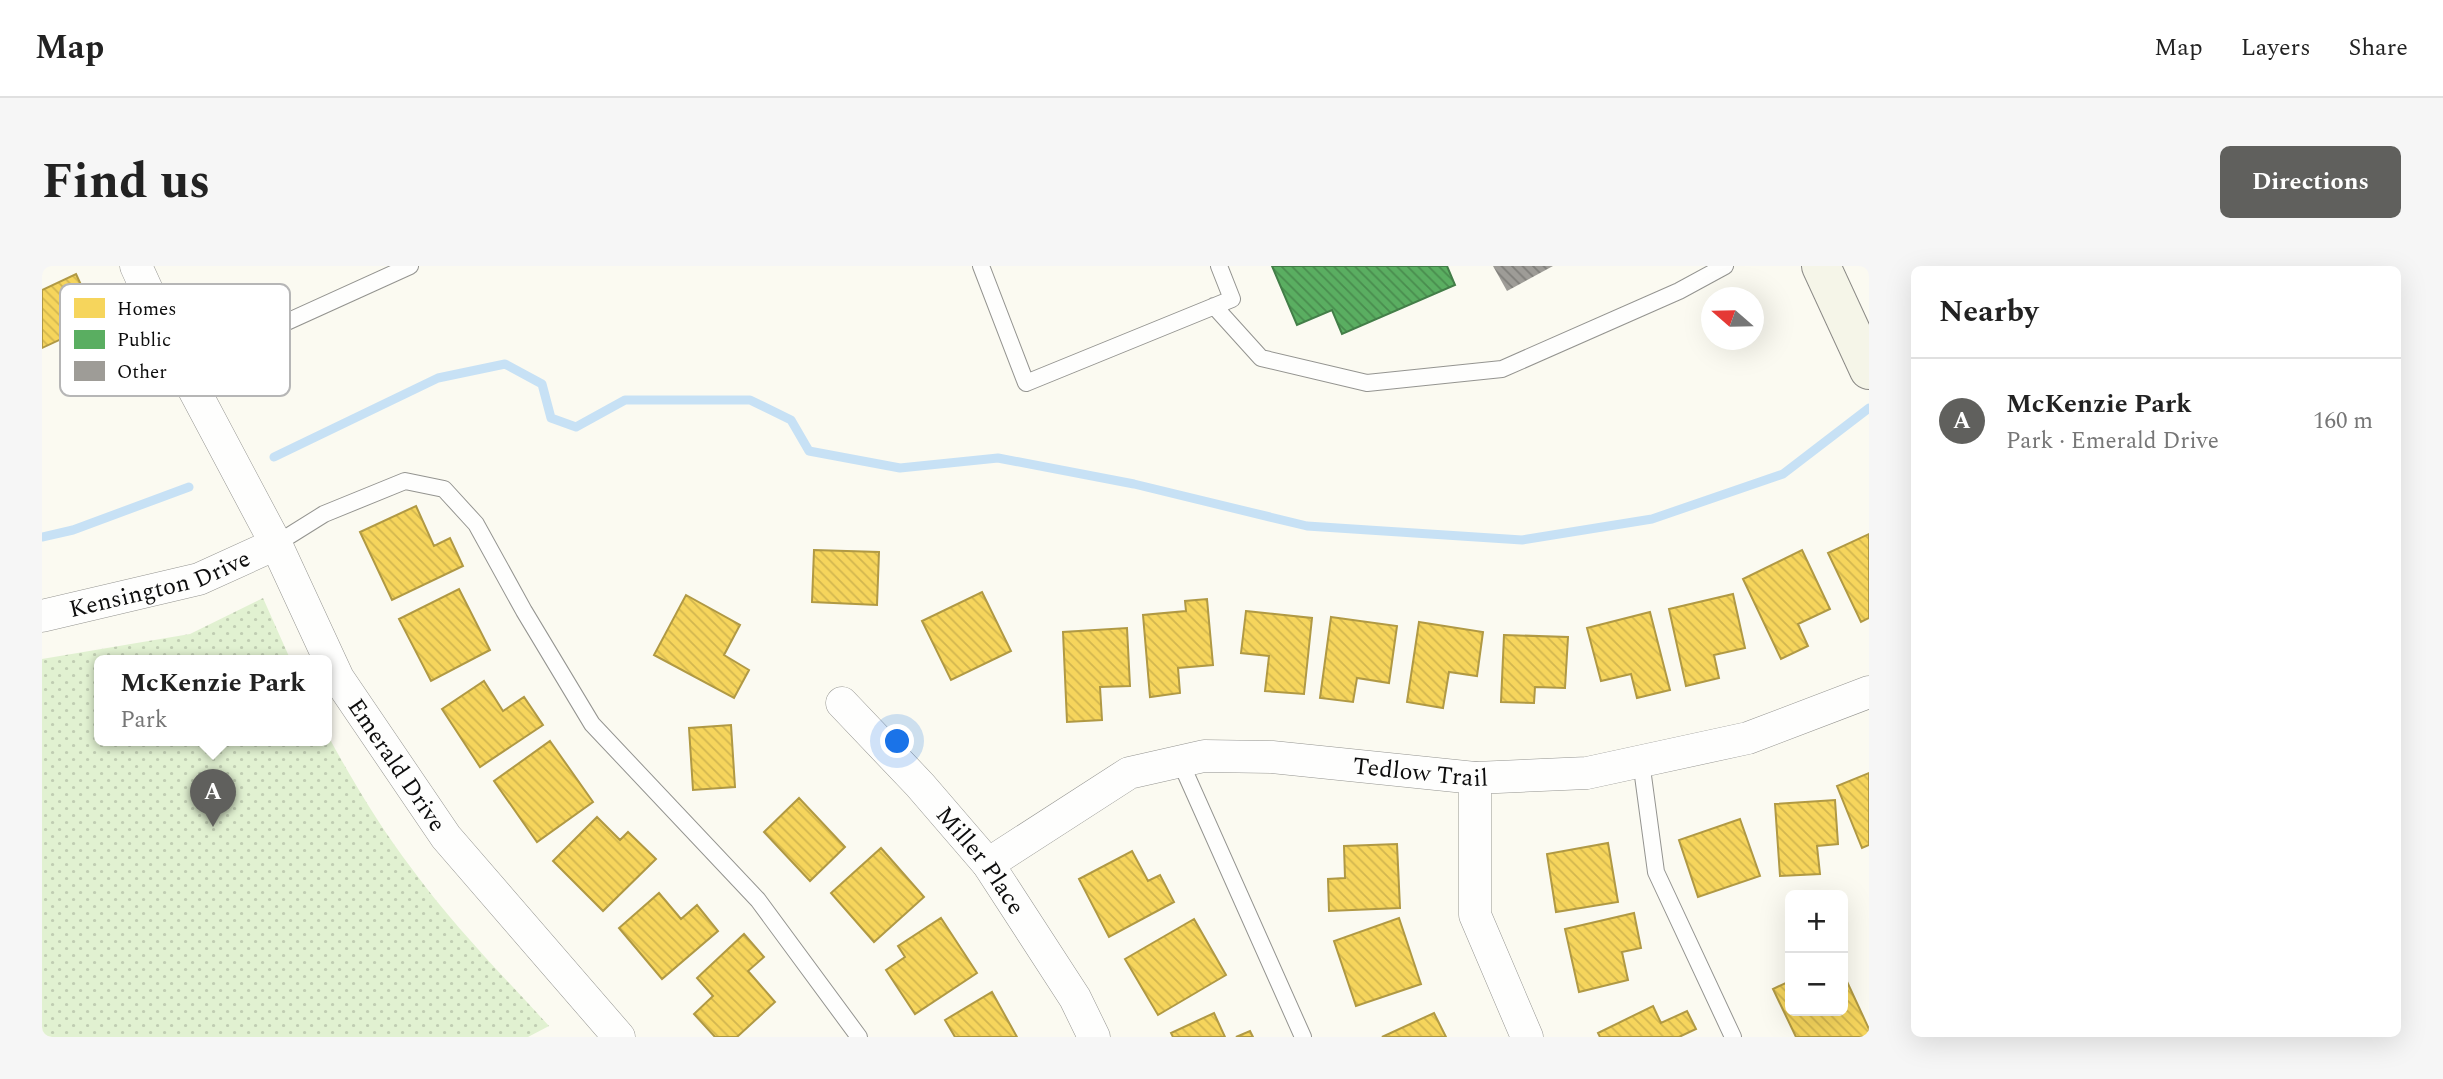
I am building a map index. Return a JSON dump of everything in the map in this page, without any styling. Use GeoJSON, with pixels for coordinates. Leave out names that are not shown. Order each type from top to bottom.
{"type":"FeatureCollection","features":[{"type":"Feature","properties":{"kind":"main road"},"geometry":{"type":"LineString","coordinates":[[1821,266],[1869,370]]}},
{"type":"Feature","properties":{"kind":"street","name":"Emerald Drive"},"geometry":{"type":"LineString","coordinates":[[135,266],[143,284]]}},
{"type":"Feature","properties":{"kind":"street","name":"Emerald Drive"},"geometry":{"type":"LineString","coordinates":[[197,396],[276,544],[327,655]]}},
{"type":"Feature","properties":{"kind":"street","name":"Kensington Drive"},"geometry":{"type":"LineString","coordinates":[[42,616],[198,579],[276,544]]}},
{"type":"Feature","properties":{"kind":"street","name":"Emerald Drive"},"geometry":{"type":"LineString","coordinates":[[332,665],[338,678],[446,837],[619,1037]]}},
{"type":"Feature","properties":{"kind":"street","name":"Tedlow Trail"},"geometry":{"type":"LineString","coordinates":[[988,864],[1129,773],[1204,756],[1272,757],[1475,778],[1587,773],[1748,738],[1869,692]]}},
{"type":"Feature","properties":{"kind":"street","name":"Miller Place"},"geometry":{"type":"LineString","coordinates":[[842,703],[920,785],[988,864],[1074,998],[1094,1037]]}},
{"type":"Feature","properties":{"kind":"street"},"geometry":{"type":"LineString","coordinates":[[1475,778],[1475,915],[1527,1037]]}},
{"type":"Feature","properties":{"kind":"lane"},"geometry":{"type":"LineString","coordinates":[[290,320],[410,266]]}},
{"type":"Feature","properties":{"kind":"lane"},"geometry":{"type":"LineString","coordinates":[[981,266],[1026,383],[1232,299],[1219,266]]}},
{"type":"Feature","properties":{"kind":"lane"},"geometry":{"type":"LineString","coordinates":[[1214,306],[1261,358],[1367,383],[1502,369],[1679,291],[1717,268]]}},
{"type":"Feature","properties":{"kind":"lane"},"geometry":{"type":"LineString","coordinates":[[276,544],[324,514],[405,481],[444,489],[476,524],[524,611],[593,724],[758,900],[859,1037]]}},
{"type":"Feature","properties":{"kind":"lane"},"geometry":{"type":"LineString","coordinates":[[1180,761],[1303,1037]]}},
{"type":"Feature","properties":{"kind":"lane"},"geometry":{"type":"LineString","coordinates":[[1641,761],[1656,872],[1733,1037]]}},
{"type":"Feature","properties":{"kind":"green space"},"geometry":{"type":"Polygon","coordinates":[[[263,598],[288,655],[94,655],[94,746],[332,746],[332,743],[378,820],[428,890],[549,1026],[528,1037],[42,1037],[42,659],[190,634],[263,598]]]}},
{"type":"Feature","properties":{"kind":"building: Homes"},"geometry":{"type":"Polygon","coordinates":[[[76,274],[81,284],[60,284],[60,340],[42,348],[42,290],[76,274]]]}},
{"type":"Feature","properties":{"kind":"building: Homes"},"geometry":{"type":"Polygon","coordinates":[[[416,506],[434,546],[450,538],[463,566],[392,600],[360,532],[416,506]]]}},
{"type":"Feature","properties":{"kind":"building: Homes"},"geometry":{"type":"Polygon","coordinates":[[[1869,534],[1869,618],[1861,622],[1828,553],[1869,534]]]}},
{"type":"Feature","properties":{"kind":"building: Homes"},"geometry":{"type":"Polygon","coordinates":[[[814,550],[879,552],[877,605],[812,602],[814,550]]]}},
{"type":"Feature","properties":{"kind":"building: Homes"},"geometry":{"type":"Polygon","coordinates":[[[1802,550],[1830,609],[1798,624],[1808,646],[1781,659],[1743,579],[1802,550]]]}},
{"type":"Feature","properties":{"kind":"building: Homes"},"geometry":{"type":"Polygon","coordinates":[[[459,589],[490,650],[431,681],[399,619],[459,589]]]}},
{"type":"Feature","properties":{"kind":"building: Homes"},"geometry":{"type":"Polygon","coordinates":[[[982,592],[1011,651],[951,680],[922,621],[982,592]]]}},
{"type":"Feature","properties":{"kind":"building: Homes"},"geometry":{"type":"Polygon","coordinates":[[[1733,594],[1745,648],[1714,655],[1719,678],[1686,686],[1669,609],[1733,594]]]}},
{"type":"Feature","properties":{"kind":"building: Homes"},"geometry":{"type":"Polygon","coordinates":[[[686,595],[740,625],[724,655],[749,670],[734,698],[654,655],[686,595]]]}},
{"type":"Feature","properties":{"kind":"building: Homes"},"geometry":{"type":"Polygon","coordinates":[[[1207,599],[1213,665],[1178,668],[1180,693],[1150,697],[1143,615],[1186,611],[1185,601],[1207,599]]]}},
{"type":"Feature","properties":{"kind":"building: Homes"},"geometry":{"type":"Polygon","coordinates":[[[1246,611],[1312,618],[1304,694],[1265,691],[1269,656],[1241,653],[1246,611]]]}},
{"type":"Feature","properties":{"kind":"building: Homes"},"geometry":{"type":"Polygon","coordinates":[[[1650,612],[1670,690],[1637,698],[1631,674],[1601,681],[1587,628],[1650,612]]]}},
{"type":"Feature","properties":{"kind":"building: Homes"},"geometry":{"type":"Polygon","coordinates":[[[1331,617],[1397,626],[1389,683],[1357,678],[1353,702],[1320,698],[1331,617]]]}},
{"type":"Feature","properties":{"kind":"building: Homes"},"geometry":{"type":"Polygon","coordinates":[[[1419,622],[1483,632],[1477,676],[1449,672],[1443,708],[1407,702],[1419,622]]]}},
{"type":"Feature","properties":{"kind":"building: Homes"},"geometry":{"type":"Polygon","coordinates":[[[1127,628],[1130,686],[1100,687],[1102,720],[1067,722],[1063,632],[1127,628]]]}},
{"type":"Feature","properties":{"kind":"building: Homes"},"geometry":{"type":"Polygon","coordinates":[[[1504,635],[1568,637],[1565,688],[1535,687],[1534,703],[1501,702],[1504,635]]]}},
{"type":"Feature","properties":{"kind":"building: Homes"},"geometry":{"type":"Polygon","coordinates":[[[484,681],[503,711],[524,697],[543,725],[480,767],[442,709],[484,681]]]}},
{"type":"Feature","properties":{"kind":"building: Homes"},"geometry":{"type":"Polygon","coordinates":[[[731,725],[735,787],[693,790],[689,728],[731,725]]]}},
{"type":"Feature","properties":{"kind":"building: Homes"},"geometry":{"type":"Polygon","coordinates":[[[550,741],[593,802],[537,842],[494,781],[550,741]]]}},
{"type":"Feature","properties":{"kind":"building: Homes"},"geometry":{"type":"Polygon","coordinates":[[[1869,773],[1869,845],[1862,848],[1837,786],[1869,773]]]}},
{"type":"Feature","properties":{"kind":"building: Homes"},"geometry":{"type":"Polygon","coordinates":[[[799,798],[845,847],[810,881],[764,832],[799,798]]]}},
{"type":"Feature","properties":{"kind":"building: Homes"},"geometry":{"type":"Polygon","coordinates":[[[1835,800],[1838,844],[1817,846],[1820,874],[1780,876],[1775,804],[1835,800]]]}},
{"type":"Feature","properties":{"kind":"building: Homes"},"geometry":{"type":"Polygon","coordinates":[[[597,817],[620,840],[628,832],[656,859],[603,911],[553,861],[597,817]]]}},
{"type":"Feature","properties":{"kind":"building: Homes"},"geometry":{"type":"Polygon","coordinates":[[[1740,819],[1760,876],[1698,897],[1679,840],[1740,819]]]}},
{"type":"Feature","properties":{"kind":"building: Homes"},"geometry":{"type":"Polygon","coordinates":[[[1608,843],[1618,902],[1556,912],[1547,854],[1608,843]]]}},
{"type":"Feature","properties":{"kind":"building: Homes"},"geometry":{"type":"Polygon","coordinates":[[[1397,844],[1400,908],[1329,911],[1328,879],[1345,878],[1344,846],[1397,844]]]}},
{"type":"Feature","properties":{"kind":"building: Homes"},"geometry":{"type":"Polygon","coordinates":[[[881,848],[924,897],[874,942],[831,893],[881,848]]]}},
{"type":"Feature","properties":{"kind":"building: Homes"},"geometry":{"type":"Polygon","coordinates":[[[1132,851],[1148,881],[1160,875],[1174,902],[1109,937],[1079,879],[1132,851]]]}},
{"type":"Feature","properties":{"kind":"building: Homes"},"geometry":{"type":"Polygon","coordinates":[[[659,893],[681,919],[697,905],[718,931],[662,979],[619,928],[659,893]]]}},
{"type":"Feature","properties":{"kind":"building: Homes"},"geometry":{"type":"Polygon","coordinates":[[[1634,913],[1641,948],[1622,952],[1628,980],[1579,992],[1565,929],[1634,913]]]}},
{"type":"Feature","properties":{"kind":"building: Homes"},"geometry":{"type":"Polygon","coordinates":[[[941,918],[977,973],[915,1014],[886,970],[905,957],[898,946],[941,918]]]}},
{"type":"Feature","properties":{"kind":"building: Homes"},"geometry":{"type":"Polygon","coordinates":[[[1399,918],[1421,984],[1356,1006],[1334,941],[1399,918]]]}},
{"type":"Feature","properties":{"kind":"building: Homes"},"geometry":{"type":"Polygon","coordinates":[[[1194,919],[1226,975],[1158,1015],[1125,959],[1194,919]]]}},
{"type":"Feature","properties":{"kind":"building: Homes"},"geometry":{"type":"Polygon","coordinates":[[[744,934],[764,957],[748,971],[775,1002],[737,1037],[715,1037],[694,1014],[713,996],[697,978],[744,934]]]}},
{"type":"Feature","properties":{"kind":"building: Homes"},"geometry":{"type":"Polygon","coordinates":[[[1785,983],[1785,1014],[1773,989],[1785,983]]]}},
{"type":"Feature","properties":{"kind":"building: Homes"},"geometry":{"type":"Polygon","coordinates":[[[1848,984],[1869,1029],[1869,1037],[1796,1037],[1786,1016],[1848,1016],[1848,984]]]}},
{"type":"Feature","properties":{"kind":"building: Homes"},"geometry":{"type":"Polygon","coordinates":[[[992,992],[1017,1037],[955,1037],[945,1020],[992,992]]]}},
{"type":"Feature","properties":{"kind":"building: Homes"},"geometry":{"type":"Polygon","coordinates":[[[1653,1006],[1661,1023],[1687,1011],[1696,1029],[1679,1037],[1600,1037],[1598,1033],[1653,1006]]]}},
{"type":"Feature","properties":{"kind":"building: Homes"},"geometry":{"type":"Polygon","coordinates":[[[1214,1013],[1225,1037],[1173,1037],[1171,1033],[1214,1013]]]}},
{"type":"Feature","properties":{"kind":"building: Homes"},"geometry":{"type":"Polygon","coordinates":[[[1434,1013],[1446,1037],[1382,1037],[1434,1013]]]}},
{"type":"Feature","properties":{"kind":"building: Homes"},"geometry":{"type":"Polygon","coordinates":[[[1250,1031],[1253,1037],[1236,1037],[1250,1031]]]}},
{"type":"Feature","properties":{"kind":"building: Public"},"geometry":{"type":"Polygon","coordinates":[[[1272,266],[1447,266],[1455,285],[1342,334],[1332,310],[1297,325],[1272,266]]]}},
{"type":"Feature","properties":{"kind":"building: Other"},"geometry":{"type":"Polygon","coordinates":[[[1493,266],[1553,266],[1507,291],[1493,266]]]}},
{"type":"Feature","properties":{"kind":"waterway"},"geometry":{"type":"LineString","coordinates":[[274,457],[438,378],[505,364],[542,384],[551,418],[576,427],[625,400],[750,400],[791,420],[809,451],[900,468],[998,458],[1134,484],[1307,526],[1522,540],[1652,519],[1783,474],[1869,408]]}},
{"type":"Feature","properties":{"kind":"waterway"},"geometry":{"type":"LineString","coordinates":[[42,537],[73,530],[189,487]]}},
{"type":"Feature","properties":{"kind":"place","name":"McKenzie Park"},"geometry":{"type":"Point","coordinates":[213,827]}}]}
